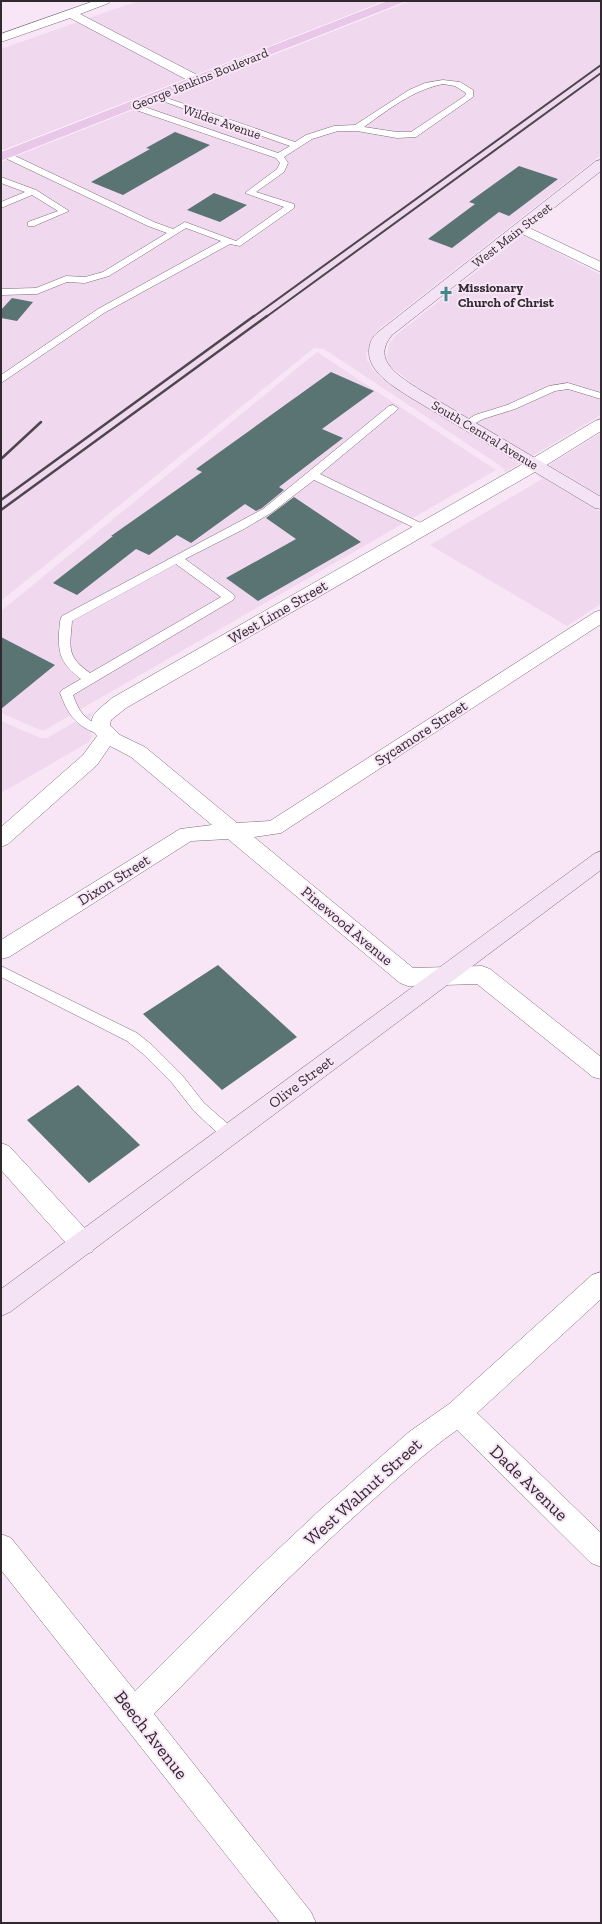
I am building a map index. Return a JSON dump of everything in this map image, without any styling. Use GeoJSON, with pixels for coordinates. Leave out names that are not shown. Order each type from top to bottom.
{"type":"FeatureCollection","features":[{"type":"Feature","properties":{"kind":"main road","name":"George Jenkins Boulevard"},"geometry":{"type":"LineString","coordinates":[[4,156],[398,1]]}},
{"type":"Feature","properties":{"kind":"main road","name":"West Main Street"},"geometry":{"type":"LineString","coordinates":[[377,357],[379,341],[387,332],[601,164]]}},
{"type":"Feature","properties":{"kind":"main road","name":"South Central Avenue"},"geometry":{"type":"LineString","coordinates":[[377,357],[381,367],[391,377],[466,424],[601,504]]}},
{"type":"Feature","properties":{"kind":"main road","name":"Olive Street"},"geometry":{"type":"LineString","coordinates":[[1,1304],[601,859]]}},
{"type":"Feature","properties":{"kind":"street"},"geometry":{"type":"LineString","coordinates":[[1,38],[105,1]]}},
{"type":"Feature","properties":{"kind":"street"},"geometry":{"type":"LineString","coordinates":[[70,14],[197,80]]}},
{"type":"Feature","properties":{"kind":"street"},"geometry":{"type":"LineString","coordinates":[[520,228],[600,267]]}},
{"type":"Feature","properties":{"kind":"street","name":"West Lime Street"},"geometry":{"type":"LineString","coordinates":[[1,839],[90,760],[105,734],[101,720],[120,703],[534,465],[601,424]]}},
{"type":"Feature","properties":{"kind":"street","name":"Sycamore Street"},"geometry":{"type":"LineString","coordinates":[[235,831],[274,828],[601,616]]}},
{"type":"Feature","properties":{"kind":"street","name":"Pinewood Avenue"},"geometry":{"type":"LineString","coordinates":[[105,734],[138,752],[235,831],[408,977],[482,975],[601,1069]]}},
{"type":"Feature","properties":{"kind":"street","name":"Dixon Street"},"geometry":{"type":"LineString","coordinates":[[1,951],[187,834],[235,831]]}},
{"type":"Feature","properties":{"kind":"street"},"geometry":{"type":"LineString","coordinates":[[1,1153],[83,1244]]}},
{"type":"Feature","properties":{"kind":"street","name":"West Walnut Street"},"geometry":{"type":"LineString","coordinates":[[134,1713],[263,1583],[330,1520],[419,1441],[458,1413],[601,1283]]}},
{"type":"Feature","properties":{"kind":"street","name":"Dade Avenue"},"geometry":{"type":"LineString","coordinates":[[458,1413],[601,1553]]}},
{"type":"Feature","properties":{"kind":"street","name":"Beech Avenue"},"geometry":{"type":"LineString","coordinates":[[1,1548],[300,1923]]}},
{"type":"Feature","properties":{"kind":"lane"},"geometry":{"type":"LineString","coordinates":[[1,292],[37,291],[66,279],[85,280],[106,274],[185,225],[237,244],[291,206],[249,193],[281,170],[284,163],[279,156],[296,144],[322,132],[337,128],[357,128],[397,135],[413,135],[469,97],[470,92],[465,87],[452,83],[436,83],[418,88],[357,128]]}},
{"type":"Feature","properties":{"kind":"lane","name":"Wilder Avenue"},"geometry":{"type":"LineString","coordinates":[[155,97],[296,144]]}},
{"type":"Feature","properties":{"kind":"lane","name":"Wilder Avenue"},"geometry":{"type":"LineString","coordinates":[[133,106],[279,156]]}},
{"type":"Feature","properties":{"kind":"lane"},"geometry":{"type":"LineString","coordinates":[[4,156],[151,224],[174,232]]}},
{"type":"Feature","properties":{"kind":"lane"},"geometry":{"type":"LineString","coordinates":[[1,180],[33,192],[65,210],[31,224]]}},
{"type":"Feature","properties":{"kind":"lane"},"geometry":{"type":"LineString","coordinates":[[1,205],[33,192]]}},
{"type":"Feature","properties":{"kind":"lane"},"geometry":{"type":"LineString","coordinates":[[1,380],[101,311],[229,241]]}},
{"type":"Feature","properties":{"kind":"lane"},"geometry":{"type":"LineString","coordinates":[[466,424],[479,416],[511,407],[553,388],[568,386],[601,396]]}},
{"type":"Feature","properties":{"kind":"lane"},"geometry":{"type":"LineString","coordinates":[[90,679],[70,665],[64,652],[66,620],[267,511],[313,475],[393,408]]}},
{"type":"Feature","properties":{"kind":"lane"},"geometry":{"type":"LineString","coordinates":[[313,475],[423,528]]}},
{"type":"Feature","properties":{"kind":"lane"},"geometry":{"type":"LineString","coordinates":[[105,734],[83,723],[72,712],[66,693],[229,597],[177,559]]}},
{"type":"Feature","properties":{"kind":"lane"},"geometry":{"type":"LineString","coordinates":[[1,971],[132,1037],[148,1049],[177,1079],[199,1107],[230,1135]]}},
{"type":"Feature","properties":{"kind":"shaded area"},"geometry":{"type":"Polygon","coordinates":[[[138,1],[387,1],[198,75],[89,18],[138,1]]]}},
{"type":"Feature","properties":{"kind":"shaded area"},"geometry":{"type":"Polygon","coordinates":[[[410,1],[601,1],[601,155],[379,329],[370,340],[368,352],[366,352],[367,361],[372,369],[382,379],[407,396],[519,464],[505,472],[502,467],[324,349],[314,348],[1,601],[1,162],[410,1]]]}},
{"type":"Feature","properties":{"kind":"shaded area"},"geometry":{"type":"Polygon","coordinates":[[[78,22],[186,79],[1,152],[1,49],[78,22]]]}},
{"type":"Feature","properties":{"kind":"shaded area"},"geometry":{"type":"Polygon","coordinates":[[[523,235],[601,275],[601,415],[532,456],[421,390],[390,366],[387,357],[389,343],[396,335],[523,235]]]}},
{"type":"Feature","properties":{"kind":"shaded area"},"geometry":{"type":"Polygon","coordinates":[[[317,352],[496,470],[43,731],[1,713],[1,611],[317,352]]]}},
{"type":"Feature","properties":{"kind":"shaded area"},"geometry":{"type":"Polygon","coordinates":[[[601,433],[601,496],[549,465],[601,433]]]}},
{"type":"Feature","properties":{"kind":"shaded area"},"geometry":{"type":"Polygon","coordinates":[[[536,473],[601,512],[601,604],[567,626],[430,545],[542,479],[536,473]]]}},
{"type":"Feature","properties":{"kind":"shaded area"},"geometry":{"type":"Polygon","coordinates":[[[94,711],[89,719],[92,736],[89,742],[1,793],[1,721],[40,738],[47,738],[94,711]]]}},
{"type":"Feature","properties":{"kind":"building"},"geometry":{"type":"Polygon","coordinates":[[[175,132],[210,145],[123,195],[91,182],[150,149],[146,148],[175,132]]]}},
{"type":"Feature","properties":{"kind":"building"},"geometry":{"type":"Polygon","coordinates":[[[519,166],[558,179],[509,216],[499,212],[452,248],[428,239],[475,204],[469,202],[519,166]]]}},
{"type":"Feature","properties":{"kind":"building"},"geometry":{"type":"Polygon","coordinates":[[[214,193],[247,205],[220,222],[187,210],[214,193]]]}},
{"type":"Feature","properties":{"kind":"building"},"geometry":{"type":"Polygon","coordinates":[[[12,298],[33,302],[17,321],[1,318],[1,310],[12,298]]]}},
{"type":"Feature","properties":{"kind":"building"},"geometry":{"type":"Polygon","coordinates":[[[331,372],[374,391],[322,429],[343,438],[279,487],[284,490],[262,508],[256,511],[245,504],[191,543],[177,535],[149,555],[136,549],[77,595],[53,583],[113,536],[111,536],[202,472],[196,469],[331,372]]]}},
{"type":"Feature","properties":{"kind":"building"},"geometry":{"type":"Polygon","coordinates":[[[294,497],[361,542],[258,601],[226,578],[296,539],[266,518],[294,497]]]}},
{"type":"Feature","properties":{"kind":"building"},"geometry":{"type":"Polygon","coordinates":[[[1,637],[55,665],[1,709],[1,637]]]}},
{"type":"Feature","properties":{"kind":"building"},"geometry":{"type":"Polygon","coordinates":[[[218,965],[297,1037],[222,1090],[143,1014],[218,965]]]}},
{"type":"Feature","properties":{"kind":"building"},"geometry":{"type":"Polygon","coordinates":[[[78,1085],[140,1145],[89,1183],[27,1120],[78,1085]]]}},
{"type":"Feature","properties":{"kind":"railway"},"geometry":{"type":"LineString","coordinates":[[253,317],[601,65]]}},
{"type":"Feature","properties":{"kind":"railway"},"geometry":{"type":"LineString","coordinates":[[266,317],[601,73]]}},
{"type":"Feature","properties":{"kind":"railway"},"geometry":{"type":"LineString","coordinates":[[1,500],[254,316]]}},
{"type":"Feature","properties":{"kind":"railway"},"geometry":{"type":"LineString","coordinates":[[1,510],[267,316]]}},
{"type":"Feature","properties":{"kind":"railway"},"geometry":{"type":"LineString","coordinates":[[1,459],[41,422]]}},
{"type":"Feature","properties":{"kind":"place","name":"Missionary Church of Christ"},"geometry":{"type":"Point","coordinates":[446,294]}}]}
